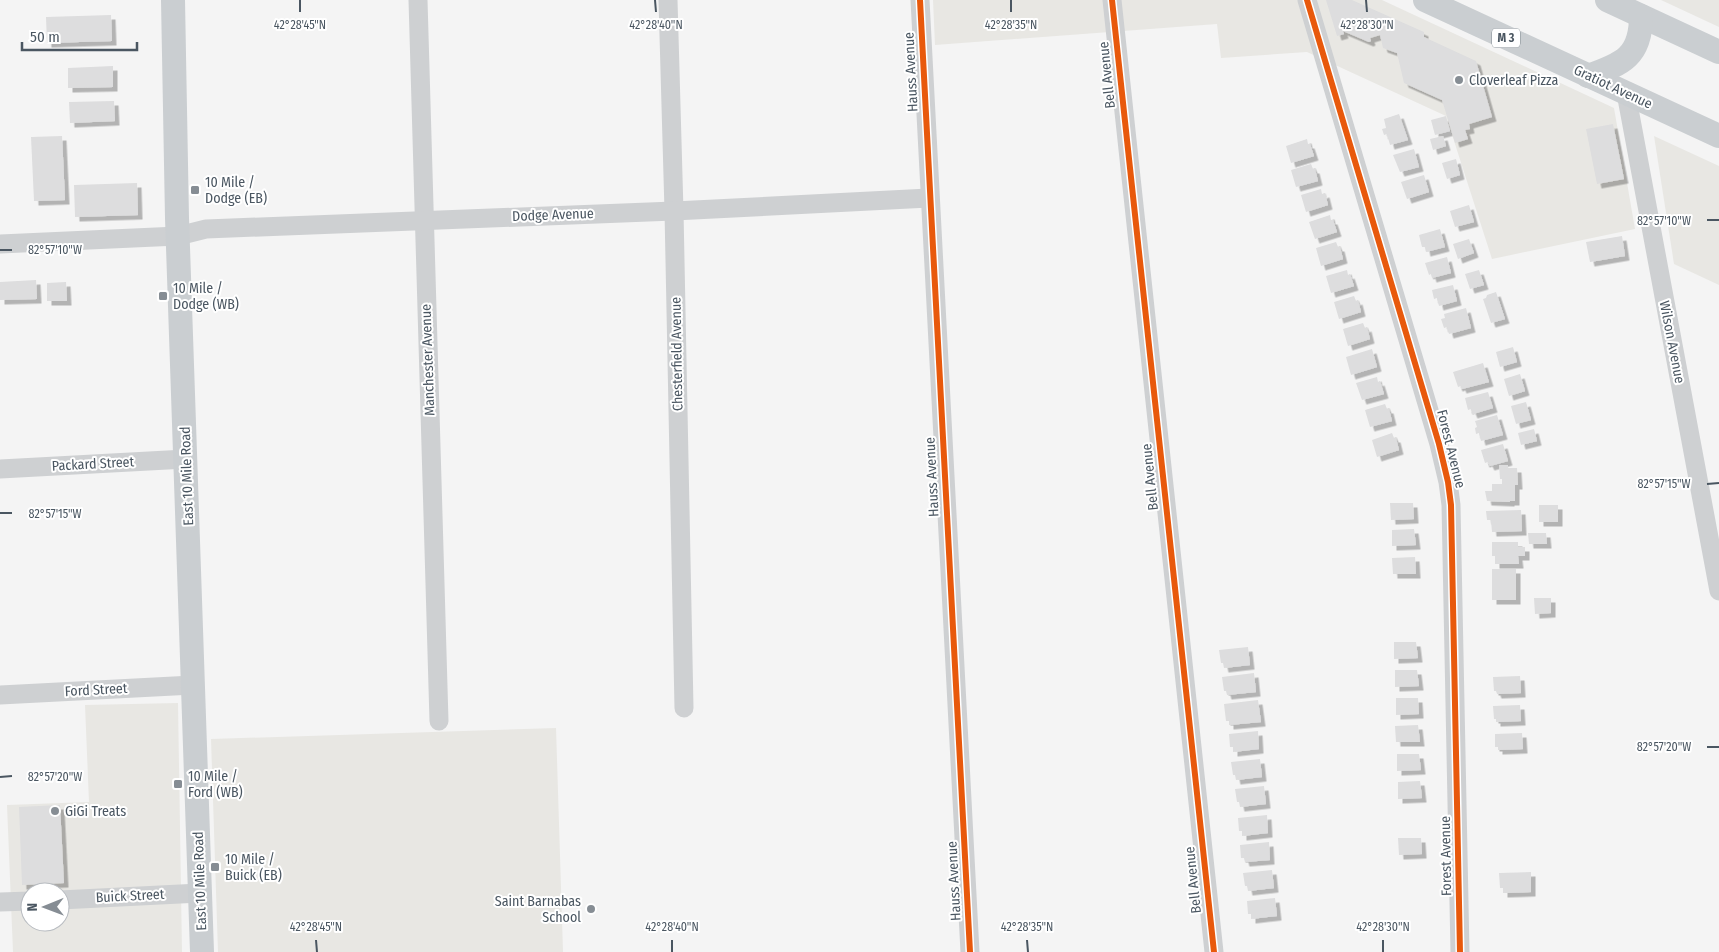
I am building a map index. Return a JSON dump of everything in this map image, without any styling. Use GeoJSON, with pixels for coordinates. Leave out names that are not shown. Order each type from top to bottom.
{"type":"FeatureCollection","features":[{"type":"Feature","properties":{"kind":"main road","name":"East 10 Mile Road"},"geometry":{"type":"LineString","coordinates":[[173,0],[178,236],[202,952]]}},
{"type":"Feature","properties":{"kind":"main road","name":"Gratiot Avenue"},"geometry":{"type":"LineString","coordinates":[[1425,0],[1719,136]]}},
{"type":"Feature","properties":{"kind":"main road"},"geometry":{"type":"LineString","coordinates":[[1607,0],[1719,52]]}},
{"type":"Feature","properties":{"kind":"main road"},"geometry":{"type":"LineString","coordinates":[[1588,76],[1627,58],[1639,41],[1641,16]]}},
{"type":"Feature","properties":{"kind":"street","name":"Manchester Avenue"},"geometry":{"type":"LineString","coordinates":[[418,0],[439,720]]}},
{"type":"Feature","properties":{"kind":"street","name":"Chesterfield Avenue"},"geometry":{"type":"LineString","coordinates":[[668,0],[684,708]]}},
{"type":"Feature","properties":{"kind":"street","name":"Hauss Avenue"},"geometry":{"type":"LineString","coordinates":[[920,0],[970,952]]}},
{"type":"Feature","properties":{"kind":"street","name":"Bell Avenue"},"geometry":{"type":"LineString","coordinates":[[1112,0],[1214,952]]}},
{"type":"Feature","properties":{"kind":"street","name":"Forest Avenue"},"geometry":{"type":"LineString","coordinates":[[1307,0],[1439,444],[1448,482],[1460,952]]}},
{"type":"Feature","properties":{"kind":"street","name":"Wilson Avenue"},"geometry":{"type":"LineString","coordinates":[[1626,93],[1719,591]]}},
{"type":"Feature","properties":{"kind":"street","name":"Dodge Avenue"},"geometry":{"type":"LineString","coordinates":[[0,244],[178,236],[206,228],[674,211],[929,198]]}},
{"type":"Feature","properties":{"kind":"street","name":"Packard Street"},"geometry":{"type":"LineString","coordinates":[[0,469],[186,459]]}},
{"type":"Feature","properties":{"kind":"street","name":"Ford Street"},"geometry":{"type":"LineString","coordinates":[[0,695],[193,685]]}},
{"type":"Feature","properties":{"kind":"street","name":"Buick Street"},"geometry":{"type":"LineString","coordinates":[[70,900],[200,893]]}},
{"type":"Feature","properties":{"kind":"street"},"geometry":{"type":"LineString","coordinates":[[0,902],[20,901]]}},
{"type":"Feature","properties":{"kind":"shaded area"},"geometry":{"type":"Polygon","coordinates":[[[933,0],[1382,0],[1614,108],[1635,229],[1492,259],[1446,116],[1307,52],[1221,58],[1217,24],[935,45],[933,0]]]}},
{"type":"Feature","properties":{"kind":"shaded area"},"geometry":{"type":"Polygon","coordinates":[[[1661,0],[1719,0],[1719,27],[1661,0]]]}},
{"type":"Feature","properties":{"kind":"shaded area"},"geometry":{"type":"Polygon","coordinates":[[[1654,136],[1719,166],[1719,285],[1674,264],[1654,136]]]}},
{"type":"Feature","properties":{"kind":"shaded area"},"geometry":{"type":"Polygon","coordinates":[[[178,703],[182,952],[13,952],[7,805],[89,802],[85,705],[178,703]]]}},
{"type":"Feature","properties":{"kind":"shaded area"},"geometry":{"type":"Polygon","coordinates":[[[556,728],[563,952],[218,952],[211,739],[556,728]]]}},
{"type":"Feature","properties":{"kind":"building"},"geometry":{"type":"Polygon","coordinates":[[[1326,0],[1352,0],[1424,32],[1424,37],[1476,61],[1492,117],[1469,124],[1470,129],[1465,130],[1468,139],[1455,143],[1442,100],[1404,83],[1397,53],[1383,48],[1380,35],[1370,38],[1371,41],[1369,42],[1343,31],[1344,34],[1337,36],[1326,0]]]}},
{"type":"Feature","properties":{"kind":"building"},"geometry":{"type":"Polygon","coordinates":[[[111,15],[112,41],[47,43],[46,17],[111,15]]]}},
{"type":"Feature","properties":{"kind":"building"},"geometry":{"type":"Polygon","coordinates":[[[113,66],[113,87],[68,88],[68,68],[113,66]]]}},
{"type":"Feature","properties":{"kind":"building"},"geometry":{"type":"Polygon","coordinates":[[[114,101],[115,121],[70,123],[69,102],[114,101]]]}},
{"type":"Feature","properties":{"kind":"building"},"geometry":{"type":"Polygon","coordinates":[[[1399,114],[1408,140],[1390,145],[1387,134],[1384,135],[1382,129],[1386,128],[1384,119],[1399,114]]]}},
{"type":"Feature","properties":{"kind":"building"},"geometry":{"type":"Polygon","coordinates":[[[1446,116],[1450,131],[1435,135],[1431,120],[1446,116]]]}},
{"type":"Feature","properties":{"kind":"building"},"geometry":{"type":"Polygon","coordinates":[[[1613,124],[1624,179],[1597,184],[1586,129],[1613,124]]]}},
{"type":"Feature","properties":{"kind":"building"},"geometry":{"type":"Polygon","coordinates":[[[62,136],[65,200],[34,201],[31,137],[62,136]]]}},
{"type":"Feature","properties":{"kind":"building"},"geometry":{"type":"Polygon","coordinates":[[[1443,136],[1446,146],[1433,150],[1430,139],[1443,136]]]}},
{"type":"Feature","properties":{"kind":"building"},"geometry":{"type":"Polygon","coordinates":[[[1307,139],[1314,156],[1291,163],[1286,146],[1307,139]]]}},
{"type":"Feature","properties":{"kind":"building"},"geometry":{"type":"Polygon","coordinates":[[[1414,149],[1419,167],[1400,172],[1393,155],[1414,149]]]}},
{"type":"Feature","properties":{"kind":"building"},"geometry":{"type":"Polygon","coordinates":[[[1456,159],[1460,175],[1447,179],[1442,163],[1456,159]]]}},
{"type":"Feature","properties":{"kind":"building"},"geometry":{"type":"Polygon","coordinates":[[[1311,164],[1313,169],[1315,169],[1318,181],[1296,187],[1291,170],[1311,164]]]}},
{"type":"Feature","properties":{"kind":"building"},"geometry":{"type":"Polygon","coordinates":[[[1424,175],[1429,192],[1407,199],[1401,182],[1424,175]]]}},
{"type":"Feature","properties":{"kind":"building"},"geometry":{"type":"Polygon","coordinates":[[[137,183],[138,215],[75,217],[74,185],[137,183]]]}},
{"type":"Feature","properties":{"kind":"building"},"geometry":{"type":"Polygon","coordinates":[[[1321,189],[1322,194],[1325,193],[1328,205],[1306,212],[1301,195],[1321,189]]]}},
{"type":"Feature","properties":{"kind":"building"},"geometry":{"type":"Polygon","coordinates":[[[1469,205],[1474,222],[1455,227],[1450,211],[1469,205]]]}},
{"type":"Feature","properties":{"kind":"building"},"geometry":{"type":"Polygon","coordinates":[[[1330,215],[1337,232],[1315,239],[1309,222],[1330,215]]]}},
{"type":"Feature","properties":{"kind":"building"},"geometry":{"type":"Polygon","coordinates":[[[1440,229],[1445,247],[1426,252],[1425,247],[1422,247],[1419,235],[1440,229]]]}},
{"type":"Feature","properties":{"kind":"building"},"geometry":{"type":"Polygon","coordinates":[[[1622,236],[1625,256],[1590,262],[1586,242],[1622,236]]]}},
{"type":"Feature","properties":{"kind":"building"},"geometry":{"type":"Polygon","coordinates":[[[1469,239],[1474,253],[1458,259],[1453,244],[1469,239]]]}},
{"type":"Feature","properties":{"kind":"building"},"geometry":{"type":"Polygon","coordinates":[[[1336,242],[1338,247],[1340,247],[1343,259],[1321,266],[1316,248],[1336,242]]]}},
{"type":"Feature","properties":{"kind":"building"},"geometry":{"type":"Polygon","coordinates":[[[1447,257],[1451,273],[1432,278],[1425,263],[1447,257]]]}},
{"type":"Feature","properties":{"kind":"building"},"geometry":{"type":"Polygon","coordinates":[[[1347,270],[1354,286],[1331,293],[1326,276],[1347,270]]]}},
{"type":"Feature","properties":{"kind":"building"},"geometry":{"type":"Polygon","coordinates":[[[1479,270],[1484,285],[1470,289],[1465,274],[1479,270]]]}},
{"type":"Feature","properties":{"kind":"building"},"geometry":{"type":"Polygon","coordinates":[[[36,280],[37,299],[0,300],[0,282],[36,280]]]}},
{"type":"Feature","properties":{"kind":"building"},"geometry":{"type":"Polygon","coordinates":[[[66,282],[67,301],[47,301],[47,283],[66,282]]]}},
{"type":"Feature","properties":{"kind":"building"},"geometry":{"type":"Polygon","coordinates":[[[1453,285],[1457,301],[1439,306],[1437,298],[1434,299],[1432,290],[1453,285]]]}},
{"type":"Feature","properties":{"kind":"building"},"geometry":{"type":"Polygon","coordinates":[[[1496,292],[1505,319],[1491,323],[1483,299],[1487,295],[1496,292]]]}},
{"type":"Feature","properties":{"kind":"building"},"geometry":{"type":"Polygon","coordinates":[[[1354,296],[1356,301],[1358,300],[1361,312],[1339,319],[1334,302],[1354,296]]]}},
{"type":"Feature","properties":{"kind":"building"},"geometry":{"type":"Polygon","coordinates":[[[1466,308],[1471,328],[1449,334],[1447,327],[1444,328],[1441,319],[1445,318],[1444,314],[1466,308]]]}},
{"type":"Feature","properties":{"kind":"building"},"geometry":{"type":"Polygon","coordinates":[[[1363,323],[1365,328],[1367,327],[1370,339],[1348,346],[1343,329],[1363,323]]]}},
{"type":"Feature","properties":{"kind":"building"},"geometry":{"type":"Polygon","coordinates":[[[1513,347],[1517,362],[1500,367],[1496,352],[1513,347]]]}},
{"type":"Feature","properties":{"kind":"building"},"geometry":{"type":"Polygon","coordinates":[[[1372,349],[1377,367],[1351,375],[1346,357],[1372,349]]]}},
{"type":"Feature","properties":{"kind":"building"},"geometry":{"type":"Polygon","coordinates":[[[1483,363],[1489,382],[1462,389],[1461,386],[1458,387],[1453,372],[1483,363]]]}},
{"type":"Feature","properties":{"kind":"building"},"geometry":{"type":"Polygon","coordinates":[[[1520,374],[1525,391],[1509,396],[1504,379],[1520,374]]]}},
{"type":"Feature","properties":{"kind":"building"},"geometry":{"type":"Polygon","coordinates":[[[1377,377],[1384,394],[1362,400],[1356,383],[1377,377]]]}},
{"type":"Feature","properties":{"kind":"building"},"geometry":{"type":"Polygon","coordinates":[[[1488,392],[1493,408],[1473,414],[1471,409],[1468,410],[1465,398],[1488,392]]]}},
{"type":"Feature","properties":{"kind":"building"},"geometry":{"type":"Polygon","coordinates":[[[1526,402],[1531,420],[1516,424],[1511,406],[1526,402]]]}},
{"type":"Feature","properties":{"kind":"building"},"geometry":{"type":"Polygon","coordinates":[[[1385,404],[1387,409],[1389,409],[1392,421],[1370,427],[1365,410],[1385,404]]]}},
{"type":"Feature","properties":{"kind":"building"},"geometry":{"type":"Polygon","coordinates":[[[1497,415],[1503,435],[1481,441],[1479,433],[1476,434],[1475,428],[1477,427],[1475,421],[1497,415]]]}},
{"type":"Feature","properties":{"kind":"building"},"geometry":{"type":"Polygon","coordinates":[[[1534,429],[1537,441],[1521,445],[1518,433],[1534,429]]]}},
{"type":"Feature","properties":{"kind":"building"},"geometry":{"type":"Polygon","coordinates":[[[1392,433],[1394,438],[1396,438],[1399,450],[1377,457],[1372,440],[1392,433]]]}},
{"type":"Feature","properties":{"kind":"building"},"geometry":{"type":"Polygon","coordinates":[[[1503,444],[1508,461],[1490,466],[1488,462],[1485,463],[1481,450],[1503,444]]]}},
{"type":"Feature","properties":{"kind":"building"},"geometry":{"type":"Polygon","coordinates":[[[1499,465],[1517,468],[1518,485],[1515,485],[1515,501],[1487,501],[1485,491],[1492,491],[1492,484],[1502,484],[1499,465]]]}},
{"type":"Feature","properties":{"kind":"building"},"geometry":{"type":"Polygon","coordinates":[[[1390,503],[1413,503],[1414,519],[1391,520],[1390,503]]]}},
{"type":"Feature","properties":{"kind":"building"},"geometry":{"type":"Polygon","coordinates":[[[1539,505],[1558,505],[1558,522],[1539,522],[1539,505]]]}},
{"type":"Feature","properties":{"kind":"building"},"geometry":{"type":"Polygon","coordinates":[[[1521,510],[1522,531],[1492,532],[1491,520],[1487,520],[1486,511],[1521,510]]]}},
{"type":"Feature","properties":{"kind":"building"},"geometry":{"type":"Polygon","coordinates":[[[1414,529],[1416,545],[1392,546],[1392,530],[1414,529]]]}},
{"type":"Feature","properties":{"kind":"building"},"geometry":{"type":"Polygon","coordinates":[[[1528,533],[1546,533],[1547,544],[1529,544],[1528,533]]]}},
{"type":"Feature","properties":{"kind":"building"},"geometry":{"type":"Polygon","coordinates":[[[1492,542],[1518,542],[1518,547],[1525,547],[1525,556],[1518,556],[1519,564],[1495,564],[1495,556],[1492,556],[1492,542]]]}},
{"type":"Feature","properties":{"kind":"building"},"geometry":{"type":"Polygon","coordinates":[[[1415,557],[1416,574],[1393,574],[1392,558],[1415,557]]]}},
{"type":"Feature","properties":{"kind":"building"},"geometry":{"type":"Polygon","coordinates":[[[1492,569],[1516,569],[1516,600],[1492,600],[1492,569]]]}},
{"type":"Feature","properties":{"kind":"building"},"geometry":{"type":"Polygon","coordinates":[[[1534,598],[1551,598],[1551,613],[1535,614],[1534,598]]]}},
{"type":"Feature","properties":{"kind":"building"},"geometry":{"type":"Polygon","coordinates":[[[1394,642],[1416,642],[1418,658],[1394,659],[1394,642]]]}},
{"type":"Feature","properties":{"kind":"building"},"geometry":{"type":"Polygon","coordinates":[[[1248,647],[1250,665],[1224,668],[1223,663],[1221,663],[1219,650],[1248,647]]]}},
{"type":"Feature","properties":{"kind":"building"},"geometry":{"type":"Polygon","coordinates":[[[1395,670],[1417,670],[1419,686],[1395,687],[1395,670]]]}},
{"type":"Feature","properties":{"kind":"building"},"geometry":{"type":"Polygon","coordinates":[[[1254,673],[1256,692],[1227,695],[1226,691],[1224,691],[1222,677],[1254,673]]]}},
{"type":"Feature","properties":{"kind":"building"},"geometry":{"type":"Polygon","coordinates":[[[1520,676],[1521,693],[1497,694],[1494,691],[1493,677],[1520,676]]]}},
{"type":"Feature","properties":{"kind":"building"},"geometry":{"type":"Polygon","coordinates":[[[1396,698],[1418,698],[1419,714],[1396,715],[1396,698]]]}},
{"type":"Feature","properties":{"kind":"building"},"geometry":{"type":"Polygon","coordinates":[[[1258,700],[1261,722],[1229,725],[1229,721],[1226,721],[1224,704],[1258,700]]]}},
{"type":"Feature","properties":{"kind":"building"},"geometry":{"type":"Polygon","coordinates":[[[1520,705],[1521,721],[1496,722],[1496,719],[1494,719],[1493,706],[1520,705]]]}},
{"type":"Feature","properties":{"kind":"building"},"geometry":{"type":"Polygon","coordinates":[[[1418,725],[1420,742],[1396,742],[1395,726],[1418,725]]]}},
{"type":"Feature","properties":{"kind":"building"},"geometry":{"type":"Polygon","coordinates":[[[1258,731],[1259,749],[1233,752],[1233,747],[1230,747],[1229,734],[1258,731]]]}},
{"type":"Feature","properties":{"kind":"building"},"geometry":{"type":"Polygon","coordinates":[[[1522,733],[1523,749],[1498,750],[1498,747],[1495,747],[1495,734],[1522,733]]]}},
{"type":"Feature","properties":{"kind":"building"},"geometry":{"type":"Polygon","coordinates":[[[1397,754],[1419,754],[1421,770],[1397,771],[1397,754]]]}},
{"type":"Feature","properties":{"kind":"building"},"geometry":{"type":"Polygon","coordinates":[[[1260,759],[1262,777],[1236,780],[1235,775],[1233,775],[1231,762],[1260,759]]]}},
{"type":"Feature","properties":{"kind":"building"},"geometry":{"type":"Polygon","coordinates":[[[1420,781],[1422,798],[1398,799],[1398,782],[1420,781]]]}},
{"type":"Feature","properties":{"kind":"building"},"geometry":{"type":"Polygon","coordinates":[[[1264,786],[1266,804],[1240,807],[1239,802],[1237,802],[1235,789],[1264,786]]]}},
{"type":"Feature","properties":{"kind":"building"},"geometry":{"type":"Polygon","coordinates":[[[60,805],[64,882],[22,882],[19,807],[60,805]]]}},
{"type":"Feature","properties":{"kind":"building"},"geometry":{"type":"Polygon","coordinates":[[[1267,815],[1268,833],[1242,836],[1242,831],[1239,831],[1238,818],[1267,815]]]}},
{"type":"Feature","properties":{"kind":"building"},"geometry":{"type":"Polygon","coordinates":[[[1398,838],[1421,838],[1422,854],[1399,855],[1398,838]]]}},
{"type":"Feature","properties":{"kind":"building"},"geometry":{"type":"Polygon","coordinates":[[[1269,842],[1270,860],[1245,862],[1244,858],[1241,858],[1240,845],[1269,842]]]}},
{"type":"Feature","properties":{"kind":"building"},"geometry":{"type":"Polygon","coordinates":[[[1272,870],[1274,888],[1248,891],[1247,886],[1245,886],[1243,873],[1272,870]]]}},
{"type":"Feature","properties":{"kind":"building"},"geometry":{"type":"Polygon","coordinates":[[[1531,872],[1531,892],[1503,893],[1503,888],[1500,888],[1499,873],[1531,872]]]}},
{"type":"Feature","properties":{"kind":"building"},"geometry":{"type":"Polygon","coordinates":[[[1275,898],[1277,916],[1251,919],[1251,914],[1248,914],[1247,901],[1275,898]]]}},
{"type":"Feature","properties":{"kind":"cycle path"},"geometry":{"type":"LineString","coordinates":[[920,0],[970,952]]}},
{"type":"Feature","properties":{"kind":"cycle path"},"geometry":{"type":"LineString","coordinates":[[1112,0],[1214,952]]}},
{"type":"Feature","properties":{"kind":"cycle path"},"geometry":{"type":"LineString","coordinates":[[1307,0],[1439,444],[1448,482],[1451,505],[1460,952]]}},
{"type":"Feature","properties":{"kind":"place","name":"Cloverleaf Pizza"},"geometry":{"type":"Point","coordinates":[1459,80]}},
{"type":"Feature","properties":{"kind":"place","name":"10 Mile / Dodge (EB)"},"geometry":{"type":"Point","coordinates":[195,190]}},
{"type":"Feature","properties":{"kind":"place","name":"10 Mile / Dodge (WB)"},"geometry":{"type":"Point","coordinates":[163,296]}},
{"type":"Feature","properties":{"kind":"place","name":"10 Mile / Ford (WB)"},"geometry":{"type":"Point","coordinates":[178,784]}},
{"type":"Feature","properties":{"kind":"place","name":"GiGi Treats"},"geometry":{"type":"Point","coordinates":[55,811]}},
{"type":"Feature","properties":{"kind":"place","name":"10 Mile / Buick (EB)"},"geometry":{"type":"Point","coordinates":[215,867]}},
{"type":"Feature","properties":{"kind":"place","name":"Saint Barnabas School"},"geometry":{"type":"Point","coordinates":[591,909]}}]}
